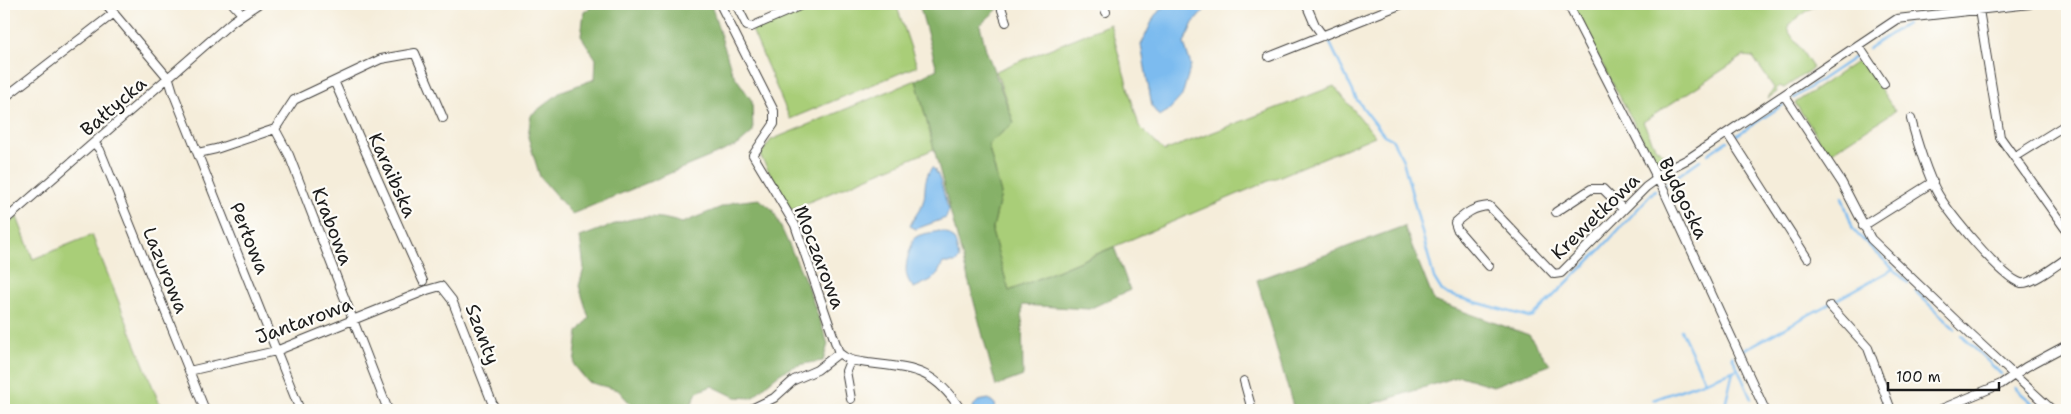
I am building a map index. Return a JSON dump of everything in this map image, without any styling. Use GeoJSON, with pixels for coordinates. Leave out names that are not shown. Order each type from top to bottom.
{"type":"FeatureCollection","features":[{"type":"Feature","properties":{"kind":"street","name":"Perłowa"},"geometry":{"type":"LineString","coordinates":[[106,4],[169,79],[300,410]]}},
{"type":"Feature","properties":{"kind":"street"},"geometry":{"type":"LineString","coordinates":[[233,4],[242,14]]}},
{"type":"Feature","properties":{"kind":"street","name":"Bałtycka"},"geometry":{"type":"LineString","coordinates":[[4,221],[95,144],[242,14],[258,4]]}},
{"type":"Feature","properties":{"kind":"street","name":"Moczarowa"},"geometry":{"type":"LineString","coordinates":[[720,4],[774,111],[774,124],[753,155],[795,225],[839,353]]}},
{"type":"Feature","properties":{"kind":"street"},"geometry":{"type":"LineString","coordinates":[[736,4],[747,26],[751,28],[804,4]]}},
{"type":"Feature","properties":{"kind":"street"},"geometry":{"type":"LineString","coordinates":[[1000,4],[1006,22]]}},
{"type":"Feature","properties":{"kind":"street"},"geometry":{"type":"LineString","coordinates":[[1103,4],[1106,12]]}},
{"type":"Feature","properties":{"kind":"street"},"geometry":{"type":"LineString","coordinates":[[1306,4],[1315,25],[1323,36]]}},
{"type":"Feature","properties":{"kind":"street"},"geometry":{"type":"LineString","coordinates":[[1269,56],[1402,4]]}},
{"type":"Feature","properties":{"kind":"street","name":"Bydgoska"},"geometry":{"type":"LineString","coordinates":[[1568,4],[1656,177],[1766,410]]}},
{"type":"Feature","properties":{"kind":"street","name":"Krewetkowa"},"geometry":{"type":"LineString","coordinates":[[1489,266],[1457,229],[1455,223],[1469,211],[1478,207],[1489,206],[1554,274],[1561,273],[1656,177],[1688,159],[1897,20],[1975,8],[2030,4]]}},
{"type":"Feature","properties":{"kind":"street"},"geometry":{"type":"LineString","coordinates":[[1975,8],[2000,137],[2067,231]]}},
{"type":"Feature","properties":{"kind":"street"},"geometry":{"type":"LineString","coordinates":[[4,98],[114,13]]}},
{"type":"Feature","properties":{"kind":"street"},"geometry":{"type":"LineString","coordinates":[[1858,45],[1884,84]]}},
{"type":"Feature","properties":{"kind":"street"},"geometry":{"type":"LineString","coordinates":[[198,153],[275,130],[294,100],[381,60],[415,53],[443,118]]}},
{"type":"Feature","properties":{"kind":"street","name":"Karaibska"},"geometry":{"type":"LineString","coordinates":[[334,83],[423,281]]}},
{"type":"Feature","properties":{"kind":"street"},"geometry":{"type":"LineString","coordinates":[[1784,95],[1842,183],[1871,239],[2052,410]]}},
{"type":"Feature","properties":{"kind":"street"},"geometry":{"type":"LineString","coordinates":[[1910,119],[1938,194],[1966,231],[2008,276],[2021,283],[2029,282],[2067,258]]}},
{"type":"Feature","properties":{"kind":"street"},"geometry":{"type":"LineString","coordinates":[[2014,157],[2067,124]]}},
{"type":"Feature","properties":{"kind":"street","name":"Krabowa"},"geometry":{"type":"LineString","coordinates":[[275,130],[289,155],[388,410]]}},
{"type":"Feature","properties":{"kind":"street"},"geometry":{"type":"LineString","coordinates":[[1727,133],[1807,258]]}},
{"type":"Feature","properties":{"kind":"street","name":"Lazurowa"},"geometry":{"type":"LineString","coordinates":[[95,144],[100,150],[205,410]]}},
{"type":"Feature","properties":{"kind":"street"},"geometry":{"type":"LineString","coordinates":[[1863,226],[1932,182]]}},
{"type":"Feature","properties":{"kind":"street"},"geometry":{"type":"LineString","coordinates":[[1556,212],[1590,189],[1603,189],[1623,209]]}},
{"type":"Feature","properties":{"kind":"street","name":"Szanty"},"geometry":{"type":"LineString","coordinates":[[428,290],[442,286],[452,300],[495,410]]}},
{"type":"Feature","properties":{"kind":"street","name":"Jantarowa"},"geometry":{"type":"LineString","coordinates":[[189,371],[276,350],[428,290]]}},
{"type":"Feature","properties":{"kind":"street"},"geometry":{"type":"LineString","coordinates":[[1830,306],[1865,344],[1891,410]]}},
{"type":"Feature","properties":{"kind":"street"},"geometry":{"type":"LineString","coordinates":[[1939,410],[2002,384],[2067,345]]}},
{"type":"Feature","properties":{"kind":"street"},"geometry":{"type":"LineString","coordinates":[[749,410],[774,398],[794,380],[817,370],[839,353],[850,361],[902,367],[923,372],[939,383],[961,410]]}},
{"type":"Feature","properties":{"kind":"street"},"geometry":{"type":"LineString","coordinates":[[850,361],[846,371],[851,399]]}},
{"type":"Feature","properties":{"kind":"street"},"geometry":{"type":"LineString","coordinates":[[1244,381],[1252,410]]}},
{"type":"Feature","properties":{"kind":"green space"},"geometry":{"type":"Polygon","coordinates":[[[596,4],[711,4],[732,72],[752,101],[753,132],[738,145],[572,214],[540,177],[528,137],[531,115],[562,91],[595,79],[596,59],[581,36],[584,12],[596,4]]]}},
{"type":"Feature","properties":{"kind":"green space"},"geometry":{"type":"Polygon","coordinates":[[[806,4],[896,4],[917,66],[790,119],[752,30],[807,7],[806,4]]]}},
{"type":"Feature","properties":{"kind":"green space"},"geometry":{"type":"Polygon","coordinates":[[[919,4],[997,4],[999,8],[980,25],[986,50],[1014,123],[988,144],[1001,194],[992,232],[1009,291],[1114,247],[1130,290],[1089,309],[1022,305],[1023,376],[996,386],[916,80],[937,69],[919,4]]]}},
{"type":"Feature","properties":{"kind":"green space"},"geometry":{"type":"Polygon","coordinates":[[[1570,4],[1817,4],[1788,25],[1787,29],[1813,68],[1784,88],[1780,86],[1776,89],[1777,92],[1768,98],[1774,88],[1753,57],[1744,56],[1643,122],[1655,147],[1673,161],[1661,166],[1656,164],[1570,4]]]}},
{"type":"Feature","properties":{"kind":"green space"},"geometry":{"type":"Polygon","coordinates":[[[1110,24],[1139,126],[1164,151],[1334,86],[1375,136],[1009,291],[992,232],[1001,194],[988,144],[1014,123],[996,71],[1110,24]]]}},
{"type":"Feature","properties":{"kind":"green space"},"geometry":{"type":"Polygon","coordinates":[[[1861,59],[1895,111],[1829,154],[1795,103],[1861,59]]]}},
{"type":"Feature","properties":{"kind":"green space"},"geometry":{"type":"Polygon","coordinates":[[[916,80],[934,149],[790,210],[760,155],[771,140],[916,80]]]}},
{"type":"Feature","properties":{"kind":"green space"},"geometry":{"type":"Polygon","coordinates":[[[759,199],[773,210],[806,282],[828,344],[823,361],[800,365],[783,372],[752,398],[735,397],[712,386],[697,392],[689,410],[636,410],[618,390],[588,382],[574,365],[578,332],[589,318],[579,286],[584,268],[580,237],[619,223],[641,218],[654,217],[682,223],[734,202],[759,199]]]}},
{"type":"Feature","properties":{"kind":"green space"},"geometry":{"type":"Polygon","coordinates":[[[17,217],[33,259],[92,235],[162,410],[4,410],[4,228],[17,217]]]}},
{"type":"Feature","properties":{"kind":"green space"},"geometry":{"type":"Polygon","coordinates":[[[1404,226],[1434,301],[1529,335],[1550,365],[1493,386],[1460,376],[1372,404],[1374,410],[1294,410],[1257,280],[1404,226]]]}},
{"type":"Feature","properties":{"kind":"water"},"geometry":{"type":"Polygon","coordinates":[[[1168,4],[1210,4],[1193,23],[1184,43],[1191,65],[1182,96],[1168,111],[1159,116],[1152,107],[1141,45],[1155,15],[1168,4]]]}},
{"type":"Feature","properties":{"kind":"water"},"geometry":{"type":"Polygon","coordinates":[[[932,167],[938,175],[949,210],[946,218],[916,229],[910,226],[922,205],[927,178],[932,167]]]}},
{"type":"Feature","properties":{"kind":"water"},"geometry":{"type":"Polygon","coordinates":[[[939,231],[945,232],[952,237],[956,244],[959,259],[955,263],[943,263],[938,273],[931,280],[914,288],[906,274],[913,240],[921,235],[939,231]]]}},
{"type":"Feature","properties":{"kind":"water"},"geometry":{"type":"Polygon","coordinates":[[[989,399],[995,404],[996,410],[973,410],[972,407],[978,401],[989,399]]]}},
{"type":"Feature","properties":{"kind":"waterway"},"geometry":{"type":"LineString","coordinates":[[1869,48],[1906,24]]}},
{"type":"Feature","properties":{"kind":"waterway"},"geometry":{"type":"LineString","coordinates":[[1328,39],[1357,100],[1384,135],[1392,139],[1403,160],[1434,278],[1446,294],[1529,317],[1533,316],[1600,250],[1655,190]]}},
{"type":"Feature","properties":{"kind":"waterway"},"geometry":{"type":"LineString","coordinates":[[1794,98],[1858,55]]}},
{"type":"Feature","properties":{"kind":"waterway"},"geometry":{"type":"LineString","coordinates":[[1737,135],[1783,105]]}},
{"type":"Feature","properties":{"kind":"waterway"},"geometry":{"type":"LineString","coordinates":[[1708,154],[1727,141]]}},
{"type":"Feature","properties":{"kind":"waterway"},"geometry":{"type":"LineString","coordinates":[[1666,184],[1700,160]]}},
{"type":"Feature","properties":{"kind":"waterway"},"geometry":{"type":"LineString","coordinates":[[1842,197],[1853,229],[1908,283]]}},
{"type":"Feature","properties":{"kind":"waterway"},"geometry":{"type":"LineString","coordinates":[[1742,351],[1893,269]]}},
{"type":"Feature","properties":{"kind":"waterway"},"geometry":{"type":"LineString","coordinates":[[1915,291],[1955,329]]}},
{"type":"Feature","properties":{"kind":"waterway"},"geometry":{"type":"LineString","coordinates":[[1681,330],[1705,381]]}},
{"type":"Feature","properties":{"kind":"waterway"},"geometry":{"type":"LineString","coordinates":[[1961,335],[2001,374]]}},
{"type":"Feature","properties":{"kind":"waterway"},"geometry":{"type":"LineString","coordinates":[[1724,410],[1733,371],[1738,369],[1732,356]]}},
{"type":"Feature","properties":{"kind":"waterway"},"geometry":{"type":"LineString","coordinates":[[1738,369],[1751,399]]}},
{"type":"Feature","properties":{"kind":"waterway"},"geometry":{"type":"LineString","coordinates":[[1653,400],[1733,371]]}},
{"type":"Feature","properties":{"kind":"waterway"},"geometry":{"type":"LineString","coordinates":[[2015,388],[2040,410]]}}]}
